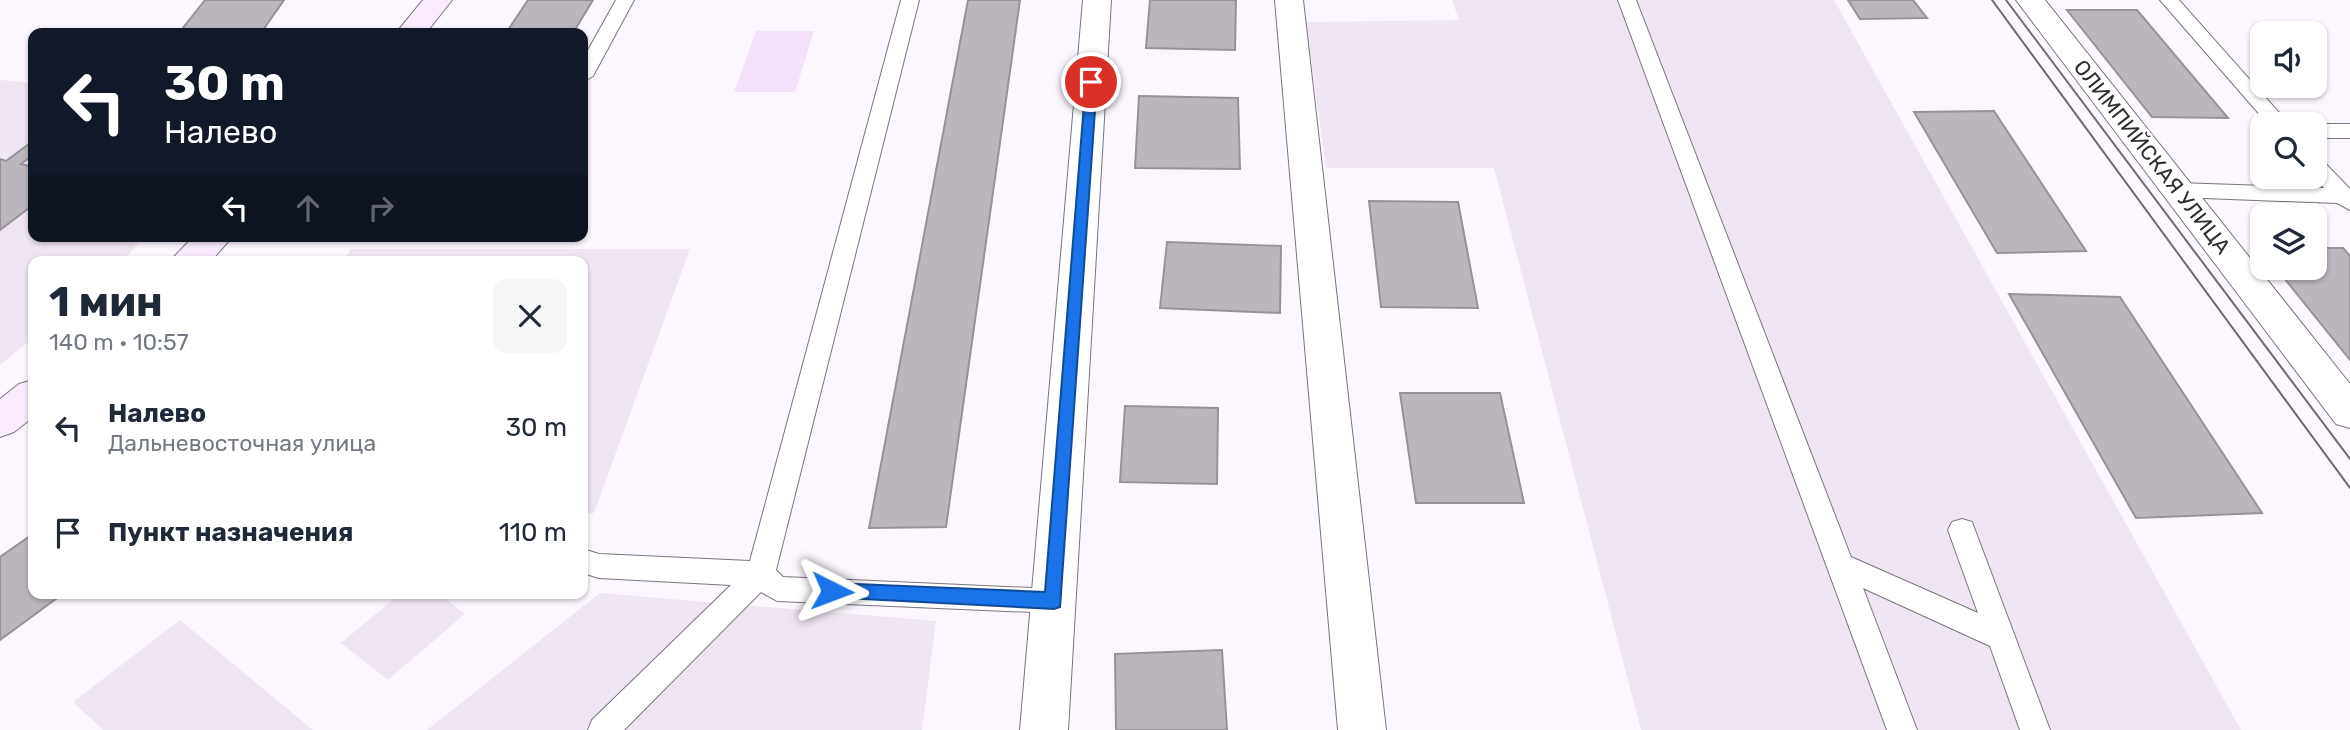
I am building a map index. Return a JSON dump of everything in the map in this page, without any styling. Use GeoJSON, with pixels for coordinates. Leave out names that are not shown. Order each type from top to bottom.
{"type":"FeatureCollection","features":[{"type":"Feature","properties":{"kind":"street"},"geometry":{"type":"LineString","coordinates":[[415,28],[438,0]]}},
{"type":"Feature","properties":{"kind":"street"},"geometry":{"type":"LineString","coordinates":[[1044,730],[1097,0]]}},
{"type":"Feature","properties":{"kind":"street"},"geometry":{"type":"LineString","coordinates":[[1289,0],[1362,730]]}},
{"type":"Feature","properties":{"kind":"street","name":"ОЛИМПИЙСКАЯ УЛИЦА"},"geometry":{"type":"LineString","coordinates":[[2030,0],[2350,413]]}},
{"type":"Feature","properties":{"kind":"street"},"geometry":{"type":"LineString","coordinates":[[194,256],[209,242]]}},
{"type":"Feature","properties":{"kind":"street"},"geometry":{"type":"LineString","coordinates":[[0,421],[28,399]]}},
{"type":"Feature","properties":{"kind":"lane"},"geometry":{"type":"LineString","coordinates":[[588,67],[625,0]]}},
{"type":"Feature","properties":{"kind":"lane"},"geometry":{"type":"LineString","coordinates":[[603,730],[761,574],[910,0]]}},
{"type":"Feature","properties":{"kind":"lane"},"geometry":{"type":"LineString","coordinates":[[1627,0],[1902,730]]}},
{"type":"Feature","properties":{"kind":"lane"},"geometry":{"type":"LineString","coordinates":[[2168,0],[2268,112]]}},
{"type":"Feature","properties":{"kind":"lane"},"geometry":{"type":"LineString","coordinates":[[2327,131],[2350,131]]}},
{"type":"Feature","properties":{"kind":"lane"},"geometry":{"type":"LineString","coordinates":[[2327,177],[2348,198]]}},
{"type":"Feature","properties":{"kind":"lane"},"geometry":{"type":"LineString","coordinates":[[2178,190],[2348,198]]}},
{"type":"Feature","properties":{"kind":"lane"},"geometry":{"type":"LineString","coordinates":[[1962,530],[2035,730]]}},
{"type":"Feature","properties":{"kind":"lane"},"geometry":{"type":"LineString","coordinates":[[588,563],[598,566],[761,574],[777,589],[1054,601]]}},
{"type":"Feature","properties":{"kind":"lane"},"geometry":{"type":"LineString","coordinates":[[1840,565],[2001,637]]}},
{"type":"Feature","properties":{"kind":"shaded area"},"geometry":{"type":"Polygon","coordinates":[[[1452,0],[1834,0],[2241,730],[1641,730],[1494,168],[1326,168],[1306,22],[1459,20],[1452,0]]]}},
{"type":"Feature","properties":{"kind":"shaded area"},"geometry":{"type":"Polygon","coordinates":[[[756,31],[814,31],[795,92],[734,92],[756,31]]]}},
{"type":"Feature","properties":{"kind":"shaded area"},"geometry":{"type":"Polygon","coordinates":[[[0,80],[28,83],[28,242],[139,242],[127,256],[28,256],[28,342],[0,365],[0,80]]]}},
{"type":"Feature","properties":{"kind":"shaded area"},"geometry":{"type":"Polygon","coordinates":[[[351,249],[690,249],[594,513],[588,513],[588,256],[347,256],[351,249]]]}},
{"type":"Feature","properties":{"kind":"shaded area"},"geometry":{"type":"Polygon","coordinates":[[[600,593],[936,621],[922,730],[427,730],[600,593]]]}},
{"type":"Feature","properties":{"kind":"shaded area"},"geometry":{"type":"Polygon","coordinates":[[[394,599],[446,599],[465,614],[388,680],[341,643],[394,599]]]}},
{"type":"Feature","properties":{"kind":"shaded area"},"geometry":{"type":"Polygon","coordinates":[[[180,620],[313,730],[103,730],[73,702],[180,620]]]}},
{"type":"Feature","properties":{"kind":"building"},"geometry":{"type":"Polygon","coordinates":[[[205,0],[284,0],[264,28],[183,28],[205,0]]]}},
{"type":"Feature","properties":{"kind":"building"},"geometry":{"type":"Polygon","coordinates":[[[528,0],[593,0],[576,28],[509,28],[528,0]]]}},
{"type":"Feature","properties":{"kind":"building"},"geometry":{"type":"Polygon","coordinates":[[[968,0],[1020,0],[946,527],[869,528],[968,0]]]}},
{"type":"Feature","properties":{"kind":"building"},"geometry":{"type":"Polygon","coordinates":[[[1150,0],[1236,0],[1235,50],[1146,48],[1150,0]]]}},
{"type":"Feature","properties":{"kind":"building"},"geometry":{"type":"Polygon","coordinates":[[[1848,0],[1913,0],[1927,18],[1860,19],[1848,0]]]}},
{"type":"Feature","properties":{"kind":"building"},"geometry":{"type":"Polygon","coordinates":[[[2067,10],[2137,10],[2228,118],[2152,117],[2067,10]]]}},
{"type":"Feature","properties":{"kind":"building"},"geometry":{"type":"Polygon","coordinates":[[[1139,96],[1238,98],[1240,169],[1135,168],[1139,96]]]}},
{"type":"Feature","properties":{"kind":"building"},"geometry":{"type":"Polygon","coordinates":[[[1994,111],[2086,251],[1997,253],[1914,112],[1994,111]]]}},
{"type":"Feature","properties":{"kind":"building"},"geometry":{"type":"Polygon","coordinates":[[[28,145],[28,159],[21,164],[28,166],[28,209],[0,230],[0,159],[6,161],[28,145]]]}},
{"type":"Feature","properties":{"kind":"building"},"geometry":{"type":"Polygon","coordinates":[[[1369,201],[1458,202],[1478,308],[1381,307],[1369,201]]]}},
{"type":"Feature","properties":{"kind":"building"},"geometry":{"type":"Polygon","coordinates":[[[1167,242],[1281,246],[1280,313],[1160,308],[1167,242]]]}},
{"type":"Feature","properties":{"kind":"building"},"geometry":{"type":"Polygon","coordinates":[[[2327,248],[2343,248],[2350,256],[2350,360],[2286,280],[2327,280],[2327,248]]]}},
{"type":"Feature","properties":{"kind":"building"},"geometry":{"type":"Polygon","coordinates":[[[2009,294],[2120,297],[2262,513],[2136,518],[2009,294]]]}},
{"type":"Feature","properties":{"kind":"building"},"geometry":{"type":"Polygon","coordinates":[[[1400,393],[1500,393],[1524,503],[1416,503],[1400,393]]]}},
{"type":"Feature","properties":{"kind":"building"},"geometry":{"type":"Polygon","coordinates":[[[1125,406],[1218,408],[1217,484],[1120,482],[1125,406]]]}},
{"type":"Feature","properties":{"kind":"building"},"geometry":{"type":"Polygon","coordinates":[[[28,537],[28,599],[56,599],[0,640],[0,557],[28,537]]]}},
{"type":"Feature","properties":{"kind":"building"},"geometry":{"type":"Polygon","coordinates":[[[1222,650],[1227,730],[1116,730],[1115,654],[1222,650]]]}},
{"type":"Feature","properties":{"kind":"tram line"},"geometry":{"type":"LineString","coordinates":[[1992,0],[2350,488]]}},
{"type":"Feature","properties":{"kind":"tram line"},"geometry":{"type":"LineString","coordinates":[[2006,0],[2350,459]]}},
{"type":"Feature","properties":{"kind":"route"},"geometry":{"type":"LineString","coordinates":[[832,591],[1054,601],[1091,82]]}}]}
